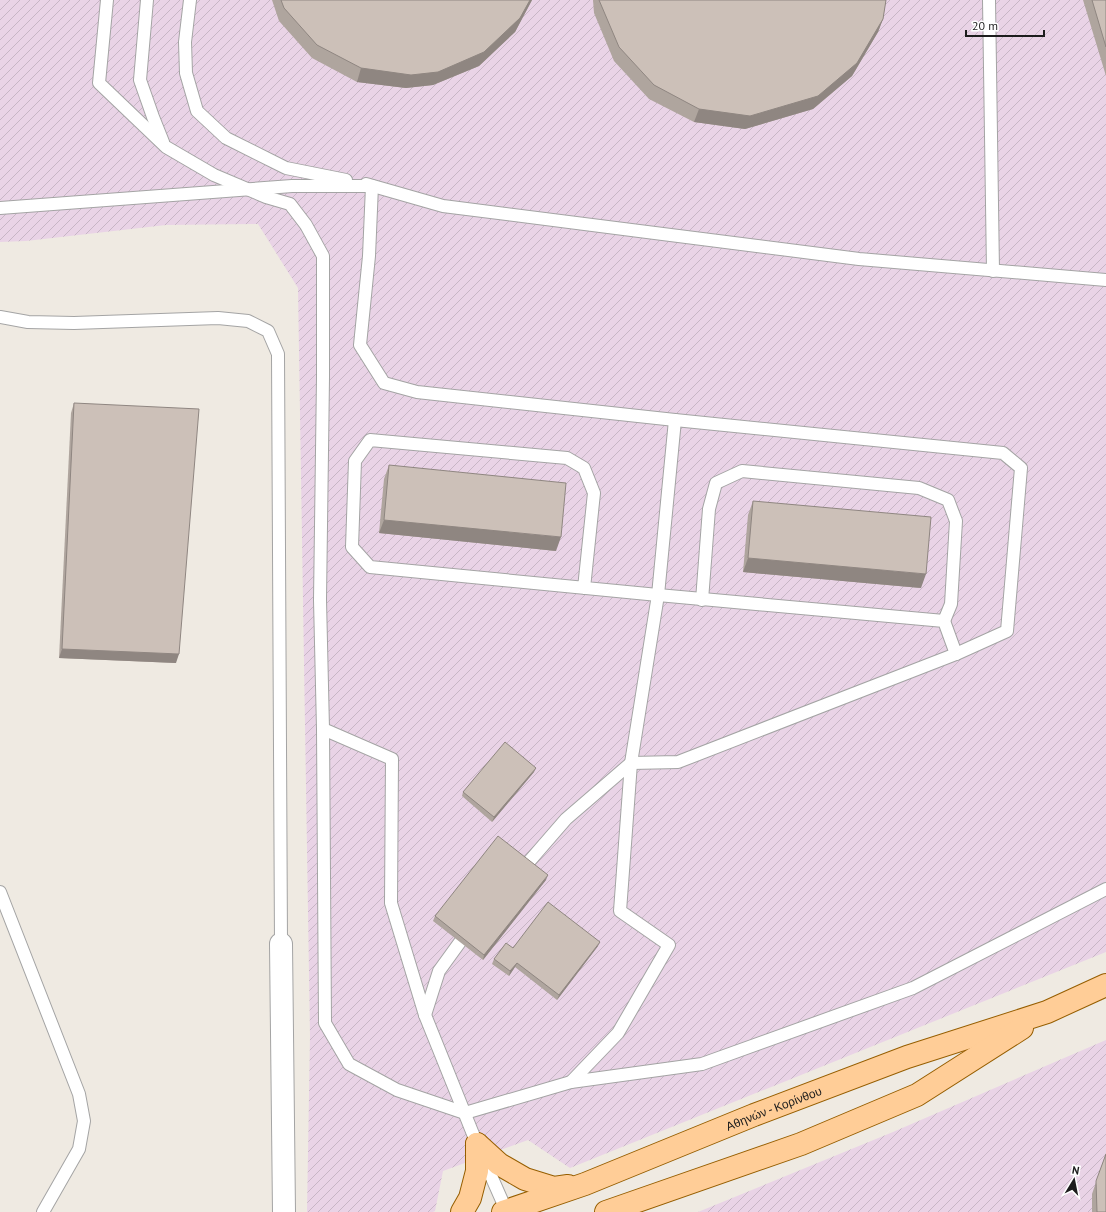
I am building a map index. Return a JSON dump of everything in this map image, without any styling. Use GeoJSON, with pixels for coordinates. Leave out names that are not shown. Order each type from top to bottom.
{"type":"FeatureCollection","features":[{"type":"Feature","properties":{"kind":"main road","name":"Αθηνών - Κορίνθου"},"geometry":{"type":"LineString","coordinates":[[506,1212],[585,1184],[754,1115],[907,1057],[1047,1012],[1106,985]]}},
{"type":"Feature","properties":{"kind":"main road","name":"Αθηνών - Κορίνθου"},"geometry":{"type":"LineString","coordinates":[[606,1212],[800,1144],[918,1095],[1047,1012]]}},
{"type":"Feature","properties":{"kind":"main road"},"geometry":{"type":"LineString","coordinates":[[477,1144],[499,1164],[525,1179],[554,1188],[585,1184]]}},
{"type":"Feature","properties":{"kind":"main road"},"geometry":{"type":"LineString","coordinates":[[462,1212],[470,1198],[477,1171],[477,1144]]}},
{"type":"Feature","properties":{"kind":"street"},"geometry":{"type":"LineString","coordinates":[[281,944],[284,1212]]}},
{"type":"Feature","properties":{"kind":"lane"},"geometry":{"type":"LineString","coordinates":[[106,0],[99,83],[166,147],[214,174],[266,196],[290,204],[306,225],[323,256],[320,600],[323,729],[325,1023],[349,1064],[397,1090],[465,1113],[571,1082],[702,1064],[913,988],[1106,890]]}},
{"type":"Feature","properties":{"kind":"lane"},"geometry":{"type":"LineString","coordinates":[[147,0],[140,80],[153,117],[166,147]]}},
{"type":"Feature","properties":{"kind":"lane"},"geometry":{"type":"LineString","coordinates":[[190,0],[185,42],[186,73],[197,111],[226,138],[286,168],[372,186],[443,206],[851,258],[1106,280]]}},
{"type":"Feature","properties":{"kind":"lane"},"geometry":{"type":"LineString","coordinates":[[989,0],[992,271]]}},
{"type":"Feature","properties":{"kind":"lane"},"geometry":{"type":"LineString","coordinates":[[0,208],[292,186],[372,186]]}},
{"type":"Feature","properties":{"kind":"lane"},"geometry":{"type":"LineString","coordinates":[[372,186],[368,256],[360,345],[384,383],[417,392],[1003,453],[1021,468],[1007,631],[956,654],[678,762],[631,763],[566,819],[527,864]]}},
{"type":"Feature","properties":{"kind":"lane"},"geometry":{"type":"LineString","coordinates":[[0,317],[28,322],[74,323],[218,318],[248,322],[268,331],[278,354],[281,944]]}},
{"type":"Feature","properties":{"kind":"lane"},"geometry":{"type":"LineString","coordinates":[[571,1082],[618,1033],[669,944],[620,911],[631,763],[658,595],[675,420]]}},
{"type":"Feature","properties":{"kind":"lane"},"geometry":{"type":"LineString","coordinates":[[584,588],[594,493],[584,468],[567,458],[370,440],[355,461],[352,547],[370,567],[702,600],[944,621]]}},
{"type":"Feature","properties":{"kind":"lane"},"geometry":{"type":"LineString","coordinates":[[702,600],[709,509],[716,483],[742,471],[919,488],[948,500],[956,521],[951,604],[944,621],[956,654]]}},
{"type":"Feature","properties":{"kind":"lane"},"geometry":{"type":"LineString","coordinates":[[323,729],[392,759],[391,903],[425,1015],[506,1212]]}},
{"type":"Feature","properties":{"kind":"lane"},"geometry":{"type":"LineString","coordinates":[[0,892],[79,1094],[84,1121],[78,1149],[43,1212]]}},
{"type":"Feature","properties":{"kind":"lane"},"geometry":{"type":"LineString","coordinates":[[425,1015],[439,971],[460,942]]}},
{"type":"Feature","properties":{"kind":"shaded area"},"geometry":{"type":"Polygon","coordinates":[[[0,0],[1106,0],[1106,952],[570,1168],[528,1140],[443,1171],[435,1211],[433,1212],[307,1212],[310,1036],[298,288],[258,224],[166,225],[26,241],[0,242],[0,0]]]}},
{"type":"Feature","properties":{"kind":"shaded area"},"geometry":{"type":"Polygon","coordinates":[[[1106,1040],[1106,1212],[698,1212],[893,1132],[1106,1040]]]}},
{"type":"Feature","properties":{"kind":"building"},"geometry":{"type":"Polygon","coordinates":[[[281,0],[530,0],[520,18],[484,52],[438,72],[411,75],[361,68],[317,45],[284,8],[281,0]]]}},
{"type":"Feature","properties":{"kind":"building"},"geometry":{"type":"Polygon","coordinates":[[[599,0],[886,0],[883,19],[857,63],[818,96],[750,116],[699,109],[654,85],[619,47],[599,0]]]}},
{"type":"Feature","properties":{"kind":"building"},"geometry":{"type":"Polygon","coordinates":[[[1092,0],[1106,0],[1106,47],[1092,0]]]}},
{"type":"Feature","properties":{"kind":"building"},"geometry":{"type":"Polygon","coordinates":[[[74,403],[199,409],[179,654],[62,649],[74,403]]]}},
{"type":"Feature","properties":{"kind":"building"},"geometry":{"type":"Polygon","coordinates":[[[389,465],[566,483],[561,537],[384,520],[389,465]]]}},
{"type":"Feature","properties":{"kind":"building"},"geometry":{"type":"Polygon","coordinates":[[[753,501],[931,517],[926,574],[748,558],[753,501]]]}},
{"type":"Feature","properties":{"kind":"building"},"geometry":{"type":"Polygon","coordinates":[[[505,742],[536,768],[494,817],[463,792],[505,742]]]}},
{"type":"Feature","properties":{"kind":"building"},"geometry":{"type":"Polygon","coordinates":[[[498,836],[548,875],[484,955],[435,916],[498,836]]]}},
{"type":"Feature","properties":{"kind":"building"},"geometry":{"type":"Polygon","coordinates":[[[548,902],[600,942],[559,995],[517,963],[510,971],[494,959],[506,943],[513,948],[548,902]]]}},
{"type":"Feature","properties":{"kind":"building"},"geometry":{"type":"Polygon","coordinates":[[[1106,1154],[1106,1212],[1097,1212],[1096,1181],[1106,1154]]]}}]}
